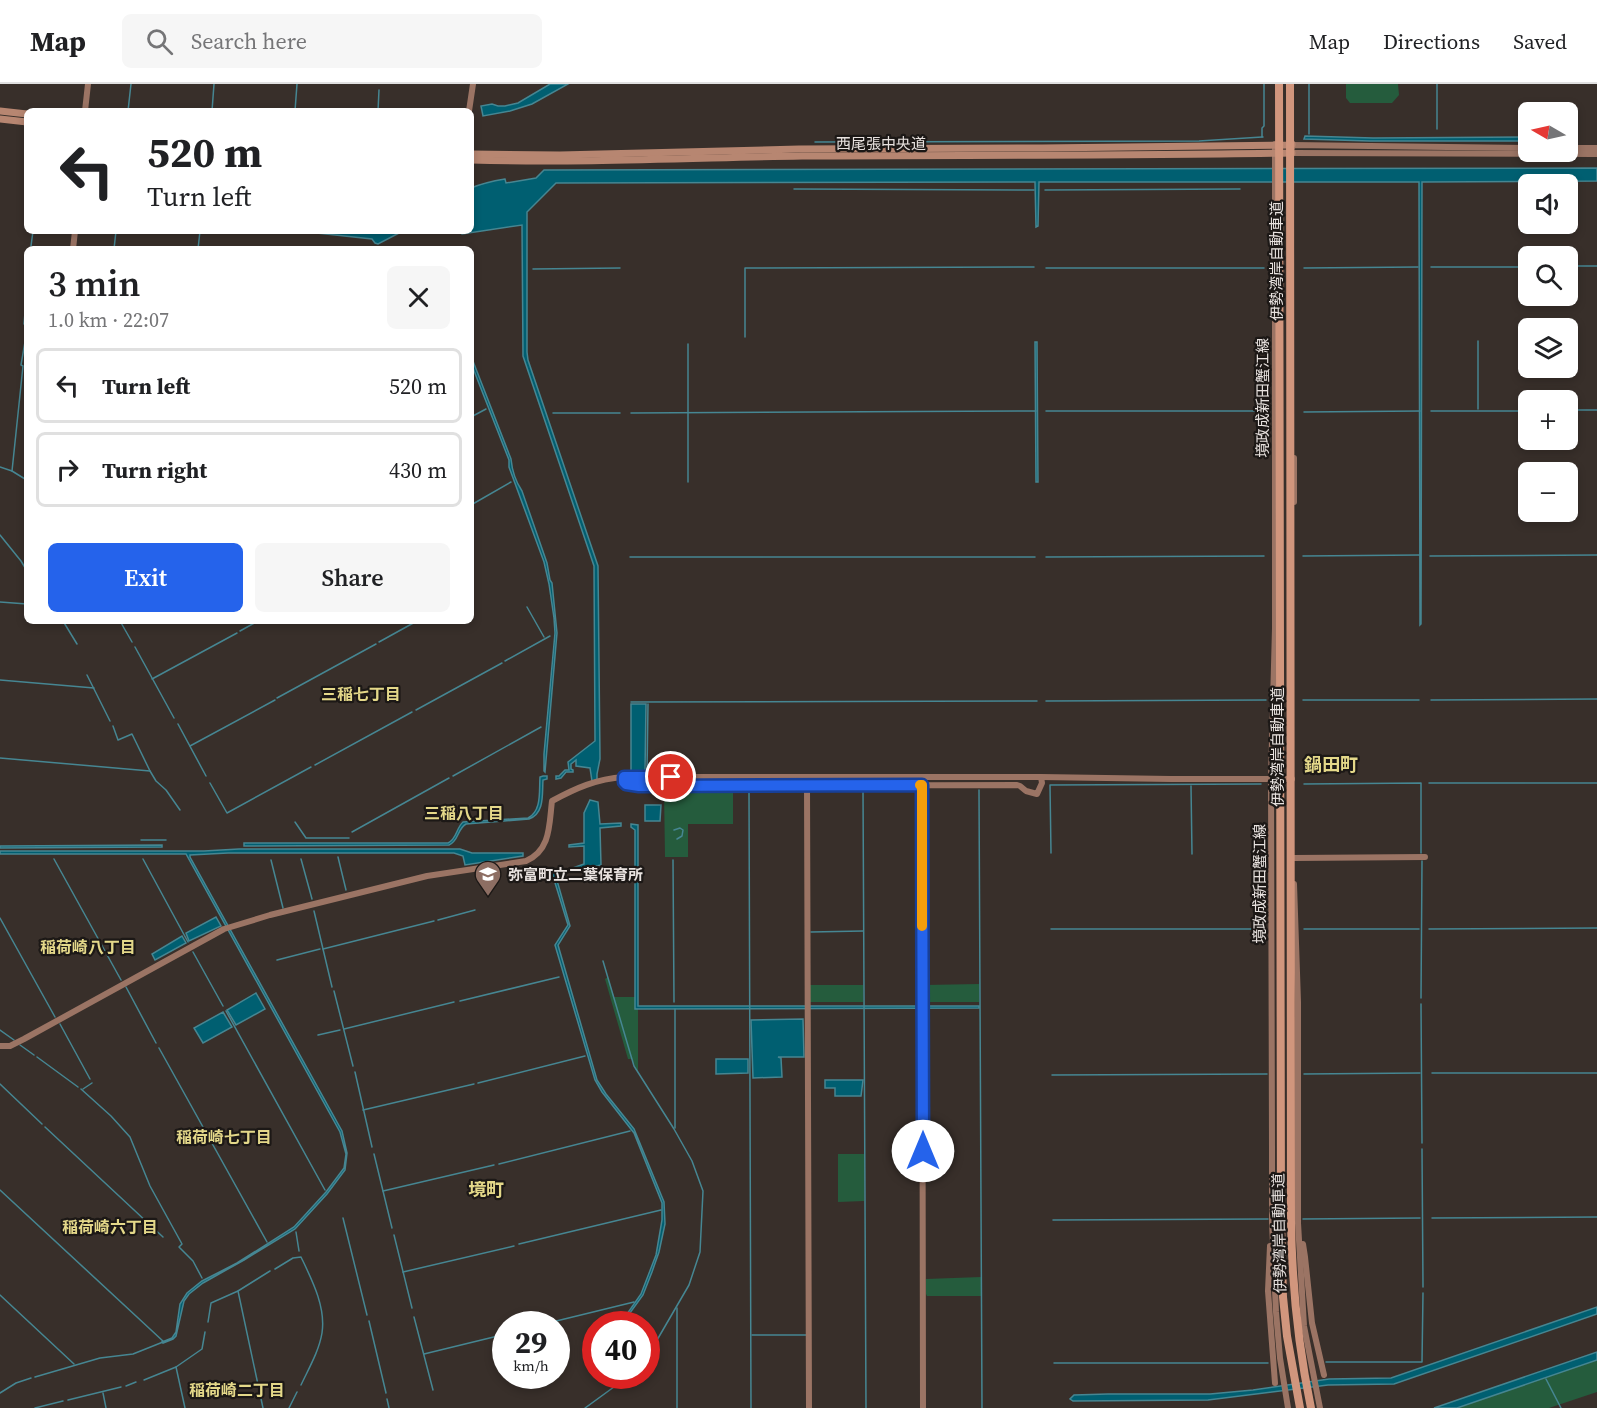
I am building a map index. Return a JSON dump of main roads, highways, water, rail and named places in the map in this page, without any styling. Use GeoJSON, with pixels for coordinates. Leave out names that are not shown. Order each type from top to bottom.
{"type":"FeatureCollection","features":[{"type":"Feature","properties":{"kind":"highway","name":"伊勢湾岸自動車道"},"geometry":{"type":"LineString","coordinates":[[1277,84],[1281,1222],[1283,1297],[1288,1345],[1302,1408]]}},
{"type":"Feature","properties":{"kind":"highway","name":"伊勢湾岸自動車道"},"geometry":{"type":"LineString","coordinates":[[1291,84],[1291,1221],[1296,1315],[1303,1371],[1311,1408]]}},
{"type":"Feature","properties":{"kind":"main road"},"geometry":{"type":"LineString","coordinates":[[1275,144],[1277,84]]}},
{"type":"Feature","properties":{"kind":"main road","name":"西尾張中央道"},"geometry":{"type":"LineString","coordinates":[[474,154],[1292,145],[1291,84]]}},
{"type":"Feature","properties":{"kind":"main road"},"geometry":{"type":"LineString","coordinates":[[0,111],[24,114]]}},
{"type":"Feature","properties":{"kind":"main road"},"geometry":{"type":"LineString","coordinates":[[0,119],[24,122]]}},
{"type":"Feature","properties":{"kind":"main road","name":"西尾張中央道"},"geometry":{"type":"LineString","coordinates":[[474,160],[1292,153]]}},
{"type":"Feature","properties":{"kind":"water"},"geometry":{"type":"Polygon","coordinates":[[[550,84],[568,84],[532,104],[483,116],[481,106],[492,104],[505,106],[518,103],[550,84]]]}},
{"type":"Feature","properties":{"kind":"water"},"geometry":{"type":"Polygon","coordinates":[[[1305,136],[1518,137],[1518,141],[1370,141],[1304,139],[1305,136]]]}},
{"type":"Feature","properties":{"kind":"water"},"geometry":{"type":"Polygon","coordinates":[[[1597,168],[1597,181],[1578,181],[1578,174],[1518,174],[1518,181],[1422,182],[1420,625],[1419,182],[1039,182],[1038,226],[1036,227],[1035,182],[556,183],[527,212],[527,352],[598,566],[600,759],[597,781],[592,781],[590,768],[576,766],[576,760],[571,764],[573,772],[566,772],[561,778],[556,779],[556,776],[569,770],[568,762],[595,741],[594,566],[523,356],[522,225],[474,232],[474,187],[505,179],[506,183],[536,178],[544,170],[1597,168]]]}},
{"type":"Feature","properties":{"kind":"water"},"geometry":{"type":"Polygon","coordinates":[[[326,234],[397,234],[378,244],[372,239],[326,234]]]}},
{"type":"Feature","properties":{"kind":"water"},"geometry":{"type":"Polygon","coordinates":[[[1035,342],[1037,342],[1038,482],[1036,482],[1035,342]]]}},
{"type":"Feature","properties":{"kind":"water"},"geometry":{"type":"Polygon","coordinates":[[[474,364],[511,459],[552,583],[557,633],[545,772],[544,754],[555,633],[554,618],[544,562],[509,467],[509,460],[474,371],[474,364]]]}},
{"type":"Feature","properties":{"kind":"water"},"geometry":{"type":"Polygon","coordinates":[[[631,704],[646,704],[645,771],[631,771],[631,704]]]}},
{"type":"Feature","properties":{"kind":"water"},"geometry":{"type":"Polygon","coordinates":[[[547,776],[547,779],[543,780],[542,802],[534,816],[529,819],[466,824],[455,841],[449,845],[244,846],[244,843],[448,843],[463,822],[528,818],[538,806],[540,777],[547,776]]]}},
{"type":"Feature","properties":{"kind":"water"},"geometry":{"type":"Polygon","coordinates":[[[590,800],[598,802],[600,824],[621,823],[621,826],[600,828],[601,865],[571,872],[570,869],[584,864],[584,846],[569,847],[569,845],[584,843],[584,813],[590,800]]]}},
{"type":"Feature","properties":{"kind":"water"},"geometry":{"type":"Polygon","coordinates":[[[645,805],[661,805],[660,821],[645,821],[645,805]]]}},
{"type":"Feature","properties":{"kind":"water"},"geometry":{"type":"Polygon","coordinates":[[[631,824],[638,825],[638,1006],[979,1006],[979,1008],[635,1009],[635,830],[631,824]]]}},
{"type":"Feature","properties":{"kind":"water"},"geometry":{"type":"Polygon","coordinates":[[[162,845],[162,847],[0,848],[0,846],[162,845]]]}},
{"type":"Feature","properties":{"kind":"water"},"geometry":{"type":"Polygon","coordinates":[[[460,849],[472,853],[523,853],[523,856],[465,865],[463,856],[454,853],[190,855],[342,1131],[347,1153],[345,1170],[295,1229],[203,1283],[189,1294],[184,1301],[176,1336],[163,1343],[172,1338],[176,1332],[180,1304],[187,1293],[202,1281],[237,1263],[294,1227],[326,1192],[344,1168],[346,1154],[340,1132],[186,854],[0,854],[0,851],[460,849]]]}},
{"type":"Feature","properties":{"kind":"water"},"geometry":{"type":"Polygon","coordinates":[[[557,872],[558,874],[556,877],[570,926],[558,945],[597,1080],[634,1129],[664,1202],[665,1224],[659,1252],[643,1295],[631,1311],[629,1311],[641,1294],[656,1255],[662,1220],[662,1203],[634,1133],[595,1080],[555,945],[568,925],[552,873],[557,872]]]}},
{"type":"Feature","properties":{"kind":"water"},"geometry":{"type":"Polygon","coordinates":[[[216,917],[221,926],[189,941],[186,933],[216,917]]]}},
{"type":"Feature","properties":{"kind":"water"},"geometry":{"type":"Polygon","coordinates":[[[182,936],[186,943],[155,960],[152,954],[182,936]]]}},
{"type":"Feature","properties":{"kind":"water"},"geometry":{"type":"Polygon","coordinates":[[[256,993],[265,1009],[236,1025],[227,1010],[256,993]]]}},
{"type":"Feature","properties":{"kind":"water"},"geometry":{"type":"Polygon","coordinates":[[[223,1012],[232,1027],[203,1043],[194,1028],[223,1012]]]}},
{"type":"Feature","properties":{"kind":"water"},"geometry":{"type":"Polygon","coordinates":[[[803,1019],[804,1057],[778,1057],[781,1058],[782,1077],[753,1078],[751,1020],[803,1019]]]}},
{"type":"Feature","properties":{"kind":"water"},"geometry":{"type":"Polygon","coordinates":[[[716,1059],[748,1059],[748,1073],[716,1074],[716,1059]]]}},
{"type":"Feature","properties":{"kind":"water"},"geometry":{"type":"Polygon","coordinates":[[[825,1080],[863,1080],[861,1096],[835,1096],[835,1088],[825,1088],[825,1080]]]}},
{"type":"Feature","properties":{"kind":"water"},"geometry":{"type":"Polygon","coordinates":[[[1597,1307],[1597,1314],[1394,1384],[1328,1385],[1208,1400],[1073,1401],[1070,1399],[1074,1395],[1210,1394],[1329,1379],[1391,1378],[1597,1307]]]}},
{"type":"Feature","properties":{"kind":"water"},"geometry":{"type":"Polygon","coordinates":[[[1597,1352],[1597,1360],[1457,1408],[1434,1408],[1597,1352]]]}},
{"type":"Feature","properties":{"kind":"waterway"},"geometry":{"type":"LineString","coordinates":[[128,108],[131,84]]}},
{"type":"Feature","properties":{"kind":"waterway"},"geometry":{"type":"LineString","coordinates":[[212,108],[214,84]]}},
{"type":"Feature","properties":{"kind":"waterway"},"geometry":{"type":"LineString","coordinates":[[295,108],[297,84]]}},
{"type":"Feature","properties":{"kind":"waterway"},"geometry":{"type":"LineString","coordinates":[[1263,137],[1264,84]]}},
{"type":"Feature","properties":{"kind":"waterway"},"geometry":{"type":"LineString","coordinates":[[1309,84],[1309,134]]}},
{"type":"Feature","properties":{"kind":"waterway"},"geometry":{"type":"LineString","coordinates":[[1437,84],[1437,129]]}},
{"type":"Feature","properties":{"kind":"waterway"},"geometry":{"type":"LineString","coordinates":[[378,108],[379,90]]}},
{"type":"Feature","properties":{"kind":"waterway"},"geometry":{"type":"LineString","coordinates":[[815,142],[1199,141],[1262,137]]}},
{"type":"Feature","properties":{"kind":"waterway"},"geometry":{"type":"LineString","coordinates":[[794,189],[1034,190]]}},
{"type":"Feature","properties":{"kind":"waterway"},"geometry":{"type":"LineString","coordinates":[[1045,190],[1240,189]]}},
{"type":"Feature","properties":{"kind":"waterway"},"geometry":{"type":"LineString","coordinates":[[31,246],[33,234]]}},
{"type":"Feature","properties":{"kind":"waterway"},"geometry":{"type":"LineString","coordinates":[[114,246],[116,234]]}},
{"type":"Feature","properties":{"kind":"waterway"},"geometry":{"type":"LineString","coordinates":[[198,246],[200,234]]}},
{"type":"Feature","properties":{"kind":"waterway"},"geometry":{"type":"LineString","coordinates":[[1578,266],[1597,266]]}},
{"type":"Feature","properties":{"kind":"waterway"},"geometry":{"type":"LineString","coordinates":[[745,337],[745,268],[1034,267]]}},
{"type":"Feature","properties":{"kind":"waterway"},"geometry":{"type":"LineString","coordinates":[[1304,268],[1418,267]]}},
{"type":"Feature","properties":{"kind":"waterway"},"geometry":{"type":"LineString","coordinates":[[1431,267],[1518,267]]}},
{"type":"Feature","properties":{"kind":"waterway"},"geometry":{"type":"LineString","coordinates":[[533,269],[620,268]]}},
{"type":"Feature","properties":{"kind":"waterway"},"geometry":{"type":"LineString","coordinates":[[1046,268],[1264,268]]}},
{"type":"Feature","properties":{"kind":"waterway"},"geometry":{"type":"LineString","coordinates":[[1478,341],[1478,409]]}},
{"type":"Feature","properties":{"kind":"waterway"},"geometry":{"type":"LineString","coordinates":[[688,344],[688,482]]}},
{"type":"Feature","properties":{"kind":"waterway"},"geometry":{"type":"LineString","coordinates":[[12,471],[24,348]]}},
{"type":"Feature","properties":{"kind":"waterway"},"geometry":{"type":"LineString","coordinates":[[474,415],[486,409]]}},
{"type":"Feature","properties":{"kind":"waterway"},"geometry":{"type":"LineString","coordinates":[[1578,410],[1597,410]]}},
{"type":"Feature","properties":{"kind":"waterway"},"geometry":{"type":"LineString","coordinates":[[631,413],[1036,411]]}},
{"type":"Feature","properties":{"kind":"waterway"},"geometry":{"type":"LineString","coordinates":[[1046,411],[1265,411]]}},
{"type":"Feature","properties":{"kind":"waterway"},"geometry":{"type":"LineString","coordinates":[[1304,412],[1420,411]]}},
{"type":"Feature","properties":{"kind":"waterway"},"geometry":{"type":"LineString","coordinates":[[1431,411],[1518,411]]}},
{"type":"Feature","properties":{"kind":"waterway"},"geometry":{"type":"LineString","coordinates":[[553,413],[620,413]]}},
{"type":"Feature","properties":{"kind":"waterway"},"geometry":{"type":"LineString","coordinates":[[0,467],[24,478]]}},
{"type":"Feature","properties":{"kind":"waterway"},"geometry":{"type":"LineString","coordinates":[[474,503],[511,482]]}},
{"type":"Feature","properties":{"kind":"waterway"},"geometry":{"type":"LineString","coordinates":[[0,535],[24,566]]}},
{"type":"Feature","properties":{"kind":"waterway"},"geometry":{"type":"LineString","coordinates":[[1303,556],[1420,555]]}},
{"type":"Feature","properties":{"kind":"waterway"},"geometry":{"type":"LineString","coordinates":[[1430,556],[1597,555]]}},
{"type":"Feature","properties":{"kind":"waterway"},"geometry":{"type":"LineString","coordinates":[[1046,557],[1264,556]]}},
{"type":"Feature","properties":{"kind":"waterway"},"geometry":{"type":"LineString","coordinates":[[630,557],[1035,557]]}},
{"type":"Feature","properties":{"kind":"waterway"},"geometry":{"type":"LineString","coordinates":[[0,602],[24,604]]}},
{"type":"Feature","properties":{"kind":"waterway"},"geometry":{"type":"LineString","coordinates":[[527,607],[544,637]]}},
{"type":"Feature","properties":{"kind":"waterway"},"geometry":{"type":"LineString","coordinates":[[65,624],[77,644]]}},
{"type":"Feature","properties":{"kind":"waterway"},"geometry":{"type":"LineString","coordinates":[[122,624],[132,642]]}},
{"type":"Feature","properties":{"kind":"waterway"},"geometry":{"type":"LineString","coordinates":[[240,631],[253,624]]}},
{"type":"Feature","properties":{"kind":"waterway"},"geometry":{"type":"LineString","coordinates":[[379,642],[412,624]]}},
{"type":"Feature","properties":{"kind":"waterway"},"geometry":{"type":"LineString","coordinates":[[152,679],[237,633]]}},
{"type":"Feature","properties":{"kind":"waterway"},"geometry":{"type":"LineString","coordinates":[[505,661],[550,636]]}},
{"type":"Feature","properties":{"kind":"waterway"},"geometry":{"type":"LineString","coordinates":[[277,698],[376,644]]}},
{"type":"Feature","properties":{"kind":"waterway"},"geometry":{"type":"LineString","coordinates":[[135,647],[174,718]]}},
{"type":"Feature","properties":{"kind":"waterway"},"geometry":{"type":"LineString","coordinates":[[416,710],[502,663]]}},
{"type":"Feature","properties":{"kind":"waterway"},"geometry":{"type":"LineString","coordinates":[[87,675],[110,721]]}},
{"type":"Feature","properties":{"kind":"waterway"},"geometry":{"type":"LineString","coordinates":[[0,680],[94,688]]}},
{"type":"Feature","properties":{"kind":"waterway"},"geometry":{"type":"LineString","coordinates":[[1431,700],[1597,699]]}},
{"type":"Feature","properties":{"kind":"waterway"},"geometry":{"type":"LineString","coordinates":[[190,746],[275,700]]}},
{"type":"Feature","properties":{"kind":"waterway"},"geometry":{"type":"LineString","coordinates":[[1046,701],[1266,700]]}},
{"type":"Feature","properties":{"kind":"waterway"},"geometry":{"type":"LineString","coordinates":[[1303,700],[1419,700]]}},
{"type":"Feature","properties":{"kind":"waterway"},"geometry":{"type":"LineString","coordinates":[[631,702],[1037,701]]}},
{"type":"Feature","properties":{"kind":"waterway"},"geometry":{"type":"LineString","coordinates":[[647,773],[648,704]]}},
{"type":"Feature","properties":{"kind":"waterway"},"geometry":{"type":"LineString","coordinates":[[315,765],[412,712]]}},
{"type":"Feature","properties":{"kind":"waterway"},"geometry":{"type":"LineString","coordinates":[[178,724],[206,776]]}},
{"type":"Feature","properties":{"kind":"waterway"},"geometry":{"type":"LineString","coordinates":[[113,726],[118,740],[132,734],[150,771]]}},
{"type":"Feature","properties":{"kind":"waterway"},"geometry":{"type":"LineString","coordinates":[[453,776],[541,727]]}},
{"type":"Feature","properties":{"kind":"waterway"},"geometry":{"type":"LineString","coordinates":[[0,758],[150,771],[180,810]]}},
{"type":"Feature","properties":{"kind":"waterway"},"geometry":{"type":"LineString","coordinates":[[210,783],[227,813],[311,767]]}},
{"type":"Feature","properties":{"kind":"waterway"},"geometry":{"type":"LineString","coordinates":[[352,832],[449,778]]}},
{"type":"Feature","properties":{"kind":"waterway"},"geometry":{"type":"LineString","coordinates":[[1304,784],[1421,783],[1421,853]]}},
{"type":"Feature","properties":{"kind":"waterway"},"geometry":{"type":"LineString","coordinates":[[1429,783],[1597,783]]}},
{"type":"Feature","properties":{"kind":"waterway"},"geometry":{"type":"LineString","coordinates":[[1051,853],[1050,785],[1261,784]]}},
{"type":"Feature","properties":{"kind":"waterway"},"geometry":{"type":"LineString","coordinates":[[1191,786],[1192,854]]}},
{"type":"Feature","properties":{"kind":"waterway"},"geometry":{"type":"LineString","coordinates":[[863,789],[866,1408]]}},
{"type":"Feature","properties":{"kind":"waterway"},"geometry":{"type":"LineString","coordinates":[[979,790],[982,1408]]}},
{"type":"Feature","properties":{"kind":"waterway"},"geometry":{"type":"LineString","coordinates":[[749,791],[751,1408]]}},
{"type":"Feature","properties":{"kind":"waterway"},"geometry":{"type":"LineString","coordinates":[[295,822],[306,838],[349,838]]}},
{"type":"Feature","properties":{"kind":"waterway"},"geometry":{"type":"LineString","coordinates":[[674,830],[680,828],[683,830],[682,836],[677,839]]}},
{"type":"Feature","properties":{"kind":"waterway"},"geometry":{"type":"LineString","coordinates":[[141,840],[166,840]]}},
{"type":"Feature","properties":{"kind":"waterway"},"geometry":{"type":"LineString","coordinates":[[338,857],[346,890]]}},
{"type":"Feature","properties":{"kind":"waterway"},"geometry":{"type":"LineString","coordinates":[[54,859],[121,980]]}},
{"type":"Feature","properties":{"kind":"waterway"},"geometry":{"type":"LineString","coordinates":[[143,859],[188,942]]}},
{"type":"Feature","properties":{"kind":"waterway"},"geometry":{"type":"LineString","coordinates":[[301,859],[312,899]]}},
{"type":"Feature","properties":{"kind":"waterway"},"geometry":{"type":"LineString","coordinates":[[271,860],[283,908]]}},
{"type":"Feature","properties":{"kind":"waterway"},"geometry":{"type":"LineString","coordinates":[[673,860],[674,1002]]}},
{"type":"Feature","properties":{"kind":"waterway"},"geometry":{"type":"LineString","coordinates":[[1421,998],[1422,861]]}},
{"type":"Feature","properties":{"kind":"waterway"},"geometry":{"type":"LineString","coordinates":[[438,920],[475,910]]}},
{"type":"Feature","properties":{"kind":"waterway"},"geometry":{"type":"LineString","coordinates":[[314,911],[332,987]]}},
{"type":"Feature","properties":{"kind":"waterway"},"geometry":{"type":"LineString","coordinates":[[0,918],[55,1017]]}},
{"type":"Feature","properties":{"kind":"waterway"},"geometry":{"type":"LineString","coordinates":[[323,949],[434,921]]}},
{"type":"Feature","properties":{"kind":"waterway"},"geometry":{"type":"LineString","coordinates":[[1429,929],[1597,928]]}},
{"type":"Feature","properties":{"kind":"waterway"},"geometry":{"type":"LineString","coordinates":[[1051,929],[1266,929]]}},
{"type":"Feature","properties":{"kind":"waterway"},"geometry":{"type":"LineString","coordinates":[[1304,929],[1419,929]]}},
{"type":"Feature","properties":{"kind":"waterway"},"geometry":{"type":"LineString","coordinates":[[811,932],[863,931]]}},
{"type":"Feature","properties":{"kind":"waterway"},"geometry":{"type":"LineString","coordinates":[[277,960],[320,949]]}},
{"type":"Feature","properties":{"kind":"waterway"},"geometry":{"type":"LineString","coordinates":[[193,952],[223,1006]]}},
{"type":"Feature","properties":{"kind":"waterway"},"geometry":{"type":"LineString","coordinates":[[603,961],[634,1066],[692,1161],[703,1191],[700,1252],[689,1285],[660,1335]]}},
{"type":"Feature","properties":{"kind":"waterway"},"geometry":{"type":"LineString","coordinates":[[460,1001],[559,977]]}},
{"type":"Feature","properties":{"kind":"waterway"},"geometry":{"type":"LineString","coordinates":[[126,987],[156,1043]]}},
{"type":"Feature","properties":{"kind":"waterway"},"geometry":{"type":"LineString","coordinates":[[334,991],[353,1066]]}},
{"type":"Feature","properties":{"kind":"waterway"},"geometry":{"type":"LineString","coordinates":[[344,1029],[454,1002]]}},
{"type":"Feature","properties":{"kind":"waterway"},"geometry":{"type":"LineString","coordinates":[[1421,1004],[1422,1143]]}},
{"type":"Feature","properties":{"kind":"waterway"},"geometry":{"type":"LineString","coordinates":[[675,1009],[675,1128]]}},
{"type":"Feature","properties":{"kind":"waterway"},"geometry":{"type":"LineString","coordinates":[[226,1011],[325,1190]]}},
{"type":"Feature","properties":{"kind":"waterway"},"geometry":{"type":"LineString","coordinates":[[60,1024],[90,1079]]}},
{"type":"Feature","properties":{"kind":"waterway"},"geometry":{"type":"LineString","coordinates":[[0,1030],[14,1040]]}},
{"type":"Feature","properties":{"kind":"waterway"},"geometry":{"type":"LineString","coordinates":[[318,1035],[340,1030]]}},
{"type":"Feature","properties":{"kind":"waterway"},"geometry":{"type":"LineString","coordinates":[[20,1045],[34,1055]]}},
{"type":"Feature","properties":{"kind":"waterway"},"geometry":{"type":"LineString","coordinates":[[159,1048],[267,1242]]}},
{"type":"Feature","properties":{"kind":"waterway"},"geometry":{"type":"LineString","coordinates":[[478,1083],[585,1056]]}},
{"type":"Feature","properties":{"kind":"waterway"},"geometry":{"type":"LineString","coordinates":[[37,1057],[78,1087]]}},
{"type":"Feature","properties":{"kind":"waterway"},"geometry":{"type":"LineString","coordinates":[[355,1072],[372,1147]]}},
{"type":"Feature","properties":{"kind":"waterway"},"geometry":{"type":"LineString","coordinates":[[1304,1074],[1420,1073]]}},
{"type":"Feature","properties":{"kind":"waterway"},"geometry":{"type":"LineString","coordinates":[[1432,1073],[1597,1073]]}},
{"type":"Feature","properties":{"kind":"waterway"},"geometry":{"type":"LineString","coordinates":[[1052,1075],[1267,1074]]}},
{"type":"Feature","properties":{"kind":"waterway"},"geometry":{"type":"LineString","coordinates":[[83,1089],[92,1083]]}},
{"type":"Feature","properties":{"kind":"waterway"},"geometry":{"type":"LineString","coordinates":[[0,1084],[42,1124]]}},
{"type":"Feature","properties":{"kind":"waterway"},"geometry":{"type":"LineString","coordinates":[[363,1110],[474,1084]]}},
{"type":"Feature","properties":{"kind":"waterway"},"geometry":{"type":"LineString","coordinates":[[81,1089],[130,1137],[150,1186],[182,1244],[179,1247],[193,1261],[202,1278]]}},
{"type":"Feature","properties":{"kind":"waterway"},"geometry":{"type":"LineString","coordinates":[[45,1127],[163,1237]]}},
{"type":"Feature","properties":{"kind":"waterway"},"geometry":{"type":"LineString","coordinates":[[499,1164],[630,1131]]}},
{"type":"Feature","properties":{"kind":"waterway"},"geometry":{"type":"LineString","coordinates":[[1422,1149],[1423,1287]]}},
{"type":"Feature","properties":{"kind":"waterway"},"geometry":{"type":"LineString","coordinates":[[374,1154],[392,1228]]}},
{"type":"Feature","properties":{"kind":"waterway"},"geometry":{"type":"LineString","coordinates":[[383,1191],[494,1165]]}},
{"type":"Feature","properties":{"kind":"waterway"},"geometry":{"type":"LineString","coordinates":[[0,1190],[164,1342]]}},
{"type":"Feature","properties":{"kind":"waterway"},"geometry":{"type":"LineString","coordinates":[[519,1244],[661,1210]]}},
{"type":"Feature","properties":{"kind":"waterway"},"geometry":{"type":"LineString","coordinates":[[1432,1218],[1597,1217]]}},
{"type":"Feature","properties":{"kind":"waterway"},"geometry":{"type":"LineString","coordinates":[[343,1218],[367,1315]]}},
{"type":"Feature","properties":{"kind":"waterway"},"geometry":{"type":"LineString","coordinates":[[1303,1219],[1420,1218]]}},
{"type":"Feature","properties":{"kind":"waterway"},"geometry":{"type":"LineString","coordinates":[[1053,1220],[1268,1219]]}},
{"type":"Feature","properties":{"kind":"waterway"},"geometry":{"type":"LineString","coordinates":[[296,1232],[299,1251]]}},
{"type":"Feature","properties":{"kind":"waterway"},"geometry":{"type":"LineString","coordinates":[[394,1235],[412,1308]]}},
{"type":"Feature","properties":{"kind":"waterway"},"geometry":{"type":"LineString","coordinates":[[403,1272],[514,1246]]}},
{"type":"Feature","properties":{"kind":"waterway"},"geometry":{"type":"LineString","coordinates":[[275,1269],[293,1258],[301,1257],[314,1284],[320,1304],[323,1323],[321,1340],[301,1385]]}},
{"type":"Feature","properties":{"kind":"waterway"},"geometry":{"type":"LineString","coordinates":[[208,1322],[211,1303],[238,1291],[270,1271]]}},
{"type":"Feature","properties":{"kind":"waterway"},"geometry":{"type":"LineString","coordinates":[[238,1291],[263,1408]]}},
{"type":"Feature","properties":{"kind":"waterway"},"geometry":{"type":"LineString","coordinates":[[1326,1362],[1422,1362],[1423,1293]]}},
{"type":"Feature","properties":{"kind":"waterway"},"geometry":{"type":"LineString","coordinates":[[0,1295],[74,1364]]}},
{"type":"Feature","properties":{"kind":"waterway"},"geometry":{"type":"LineString","coordinates":[[570,1318],[634,1302]]}},
{"type":"Feature","properties":{"kind":"waterway"},"geometry":{"type":"LineString","coordinates":[[677,1308],[677,1408]]}},
{"type":"Feature","properties":{"kind":"waterway"},"geometry":{"type":"LineString","coordinates":[[414,1317],[433,1390]]}},
{"type":"Feature","properties":{"kind":"waterway"},"geometry":{"type":"LineString","coordinates":[[369,1321],[386,1393]]}},
{"type":"Feature","properties":{"kind":"waterway"},"geometry":{"type":"LineString","coordinates":[[144,1380],[176,1367],[202,1349],[205,1332]]}},
{"type":"Feature","properties":{"kind":"waterway"},"geometry":{"type":"LineString","coordinates":[[752,1335],[806,1335]]}},
{"type":"Feature","properties":{"kind":"waterway"},"geometry":{"type":"LineString","coordinates":[[424,1354],[492,1337]]}},
{"type":"Feature","properties":{"kind":"waterway"},"geometry":{"type":"LineString","coordinates":[[35,1377],[100,1358],[133,1354],[163,1342]]}},
{"type":"Feature","properties":{"kind":"waterway"},"geometry":{"type":"LineString","coordinates":[[1054,1363],[1268,1363]]}},
{"type":"Feature","properties":{"kind":"waterway"},"geometry":{"type":"LineString","coordinates":[[176,1367],[185,1408]]}},
{"type":"Feature","properties":{"kind":"waterway"},"geometry":{"type":"LineString","coordinates":[[0,1393],[16,1383],[31,1378]]}},
{"type":"Feature","properties":{"kind":"waterway"},"geometry":{"type":"LineString","coordinates":[[1546,1379],[1561,1408]]}},
{"type":"Feature","properties":{"kind":"waterway"},"geometry":{"type":"LineString","coordinates":[[126,1386],[136,1382]]}},
{"type":"Feature","properties":{"kind":"waterway"},"geometry":{"type":"LineString","coordinates":[[68,1400],[121,1387]]}},
{"type":"Feature","properties":{"kind":"waterway"},"geometry":{"type":"LineString","coordinates":[[585,1408],[611,1389]]}},
{"type":"Feature","properties":{"kind":"waterway"},"geometry":{"type":"LineString","coordinates":[[289,1408],[297,1392]]}},
{"type":"Feature","properties":{"kind":"waterway"},"geometry":{"type":"LineString","coordinates":[[103,1393],[106,1408]]}},
{"type":"Feature","properties":{"kind":"waterway"},"geometry":{"type":"LineString","coordinates":[[387,1399],[389,1408]]}},
{"type":"Feature","properties":{"kind":"waterway"},"geometry":{"type":"LineString","coordinates":[[35,1408],[63,1401]]}},
{"type":"Feature","properties":{"kind":"place","name":"弥富町立二葉保育所"},"geometry":{"type":"Point","coordinates":[488,897]}},
{"type":"Feature","properties":{"kind":"district","name":"三稲七丁目"},"geometry":{"type":"Point","coordinates":[361,694]}},
{"type":"Feature","properties":{"kind":"district","name":"鍋田町"},"geometry":{"type":"Point","coordinates":[1331,764]}},
{"type":"Feature","properties":{"kind":"district","name":"三稲八丁目"},"geometry":{"type":"Point","coordinates":[464,813]}},
{"type":"Feature","properties":{"kind":"district","name":"稲荷崎八丁目"},"geometry":{"type":"Point","coordinates":[88,947]}},
{"type":"Feature","properties":{"kind":"district","name":"稲荷崎七丁目"},"geometry":{"type":"Point","coordinates":[224,1137]}},
{"type":"Feature","properties":{"kind":"district","name":"境町"},"geometry":{"type":"Point","coordinates":[486,1189]}},
{"type":"Feature","properties":{"kind":"district","name":"稲荷崎六丁目"},"geometry":{"type":"Point","coordinates":[110,1227]}},
{"type":"Feature","properties":{"kind":"district","name":"稲荷崎二丁目"},"geometry":{"type":"Point","coordinates":[237,1390]}}]}
